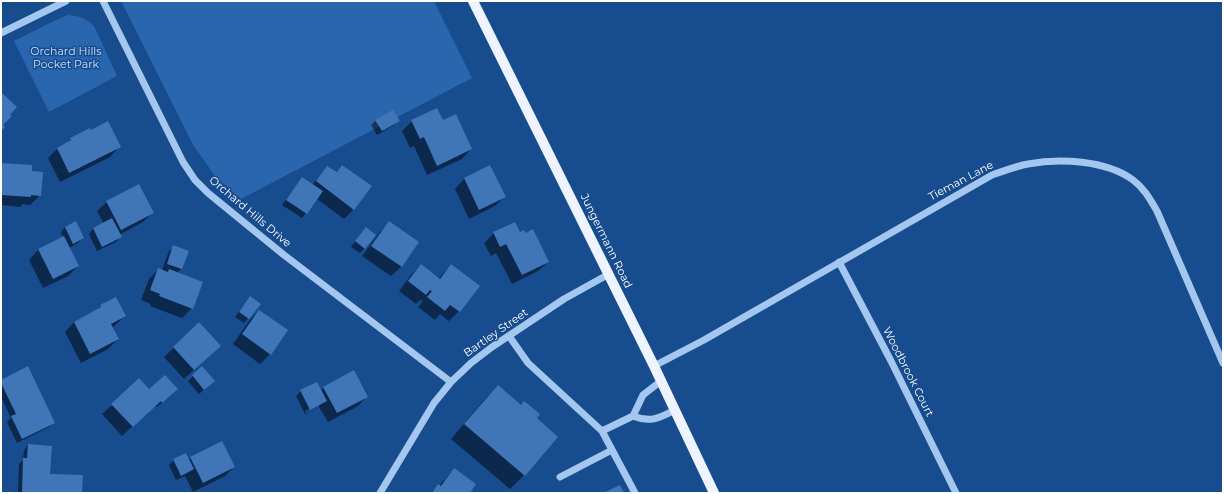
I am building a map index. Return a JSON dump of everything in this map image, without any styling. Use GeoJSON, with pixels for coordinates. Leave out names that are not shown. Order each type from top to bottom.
{"type":"FeatureCollection","features":[{"type":"Feature","properties":{"kind":"main road","name":"Jungermann Road"},"geometry":{"type":"LineString","coordinates":[[473,1],[609,274],[714,493]]}},
{"type":"Feature","properties":{"kind":"street"},"geometry":{"type":"LineString","coordinates":[[1,33],[66,1]]}},
{"type":"Feature","properties":{"kind":"street","name":"Orchard Hills Drive"},"geometry":{"type":"LineString","coordinates":[[103,1],[183,162],[195,180],[208,193],[284,255],[451,382]]}},
{"type":"Feature","properties":{"kind":"street","name":"Tieman Lane"},"geometry":{"type":"LineString","coordinates":[[654,366],[704,340],[992,175],[1027,164],[1070,160],[1108,167],[1132,179],[1145,191],[1158,211],[1223,362]]}},
{"type":"Feature","properties":{"kind":"street","name":"Woodbrook Court"},"geometry":{"type":"LineString","coordinates":[[839,262],[891,361],[956,493]]}},
{"type":"Feature","properties":{"kind":"street","name":"Bartley Street"},"geometry":{"type":"LineString","coordinates":[[380,493],[434,403],[451,382],[471,363],[509,336],[564,299],[609,274]]}},
{"type":"Feature","properties":{"kind":"street"},"geometry":{"type":"LineString","coordinates":[[509,336],[528,363],[602,431],[635,493]]}},
{"type":"Feature","properties":{"kind":"street"},"geometry":{"type":"LineString","coordinates":[[602,431],[633,416],[643,395],[661,381]]}},
{"type":"Feature","properties":{"kind":"street"},"geometry":{"type":"LineString","coordinates":[[633,416],[643,420],[656,419],[675,410]]}},
{"type":"Feature","properties":{"kind":"street"},"geometry":{"type":"LineString","coordinates":[[560,477],[612,450]]}},
{"type":"Feature","properties":{"kind":"green space"},"geometry":{"type":"Polygon","coordinates":[[[121,1],[434,1],[472,78],[241,199],[215,176],[193,145],[121,1]]]}},
{"type":"Feature","properties":{"kind":"green space","name":"Orchard Hills Pocket Park"},"geometry":{"type":"Polygon","coordinates":[[[68,15],[82,18],[94,26],[117,76],[49,112],[14,41],[68,15]]]}},
{"type":"Feature","properties":{"kind":"building"},"geometry":{"type":"Polygon","coordinates":[[[1,92],[17,107],[10,115],[12,116],[3,125],[5,127],[1,132],[1,92]]]}},
{"type":"Feature","properties":{"kind":"building"},"geometry":{"type":"Polygon","coordinates":[[[437,108],[443,120],[456,114],[472,149],[437,166],[424,137],[420,139],[411,120],[437,108]]]}},
{"type":"Feature","properties":{"kind":"building"},"geometry":{"type":"Polygon","coordinates":[[[393,110],[400,121],[382,131],[375,120],[393,110]]]}},
{"type":"Feature","properties":{"kind":"building"},"geometry":{"type":"Polygon","coordinates":[[[108,121],[121,147],[69,173],[57,148],[71,140],[70,138],[90,128],[91,130],[108,121]]]}},
{"type":"Feature","properties":{"kind":"building"},"geometry":{"type":"Polygon","coordinates":[[[1,163],[32,165],[32,171],[43,172],[41,196],[31,195],[31,197],[1,195],[1,163]]]}},
{"type":"Feature","properties":{"kind":"building"},"geometry":{"type":"Polygon","coordinates":[[[342,165],[372,186],[354,210],[316,181],[327,166],[337,172],[342,165]]]}},
{"type":"Feature","properties":{"kind":"building"},"geometry":{"type":"Polygon","coordinates":[[[490,165],[506,197],[479,210],[464,178],[490,165]]]}},
{"type":"Feature","properties":{"kind":"building"},"geometry":{"type":"Polygon","coordinates":[[[302,177],[323,191],[307,214],[286,200],[302,177]]]}},
{"type":"Feature","properties":{"kind":"building"},"geometry":{"type":"Polygon","coordinates":[[[139,184],[154,213],[121,230],[106,201],[139,184]]]}},
{"type":"Feature","properties":{"kind":"building"},"geometry":{"type":"Polygon","coordinates":[[[112,218],[122,237],[102,247],[93,228],[112,218]]]}},
{"type":"Feature","properties":{"kind":"building"},"geometry":{"type":"Polygon","coordinates":[[[76,221],[84,238],[73,244],[65,227],[76,221]]]}},
{"type":"Feature","properties":{"kind":"building"},"geometry":{"type":"Polygon","coordinates":[[[389,221],[419,242],[402,267],[371,246],[389,221]]]}},
{"type":"Feature","properties":{"kind":"building"},"geometry":{"type":"Polygon","coordinates":[[[515,222],[520,232],[524,230],[526,233],[533,229],[549,262],[522,275],[506,244],[500,247],[493,232],[515,222]]]}},
{"type":"Feature","properties":{"kind":"building"},"geometry":{"type":"Polygon","coordinates":[[[366,227],[376,235],[365,249],[355,241],[366,227]]]}},
{"type":"Feature","properties":{"kind":"building"},"geometry":{"type":"Polygon","coordinates":[[[64,236],[79,266],[53,279],[38,249],[64,236]]]}},
{"type":"Feature","properties":{"kind":"building"},"geometry":{"type":"Polygon","coordinates":[[[173,245],[189,251],[182,269],[167,264],[173,245]]]}},
{"type":"Feature","properties":{"kind":"building"},"geometry":{"type":"Polygon","coordinates":[[[421,264],[440,279],[451,264],[480,286],[460,312],[450,305],[445,311],[427,297],[432,291],[430,290],[426,295],[408,281],[421,264]]]}},
{"type":"Feature","properties":{"kind":"building"},"geometry":{"type":"Polygon","coordinates":[[[158,268],[168,272],[169,269],[203,282],[193,309],[159,296],[160,294],[150,290],[158,268]]]}},
{"type":"Feature","properties":{"kind":"building"},"geometry":{"type":"Polygon","coordinates":[[[250,296],[261,304],[249,319],[239,312],[250,296]]]}},
{"type":"Feature","properties":{"kind":"building"},"geometry":{"type":"Polygon","coordinates":[[[116,297],[126,316],[111,324],[119,339],[90,354],[74,322],[101,307],[100,305],[116,297]]]}},
{"type":"Feature","properties":{"kind":"building"},"geometry":{"type":"Polygon","coordinates":[[[259,310],[288,330],[271,355],[242,334],[259,310]]]}},
{"type":"Feature","properties":{"kind":"building"},"geometry":{"type":"Polygon","coordinates":[[[199,322],[221,346],[194,370],[173,347],[199,322]]]}},
{"type":"Feature","properties":{"kind":"building"},"geometry":{"type":"Polygon","coordinates":[[[28,366],[55,423],[22,439],[11,416],[16,414],[1,383],[1,380],[28,366]]]}},
{"type":"Feature","properties":{"kind":"building"},"geometry":{"type":"Polygon","coordinates":[[[202,366],[215,381],[204,390],[192,375],[202,366]]]}},
{"type":"Feature","properties":{"kind":"building"},"geometry":{"type":"Polygon","coordinates":[[[354,370],[368,397],[337,413],[323,387],[354,370]]]}},
{"type":"Feature","properties":{"kind":"building"},"geometry":{"type":"Polygon","coordinates":[[[165,375],[178,389],[162,403],[161,401],[133,427],[111,404],[139,378],[149,389],[165,375]]]}},
{"type":"Feature","properties":{"kind":"building"},"geometry":{"type":"Polygon","coordinates":[[[317,382],[327,401],[310,410],[300,390],[317,382]]]}},
{"type":"Feature","properties":{"kind":"building"},"geometry":{"type":"Polygon","coordinates":[[[498,385],[521,405],[524,401],[540,414],[537,418],[558,437],[525,476],[464,424],[498,385]]]}},
{"type":"Feature","properties":{"kind":"building"},"geometry":{"type":"Polygon","coordinates":[[[222,441],[235,467],[203,483],[190,457],[222,441]]]}},
{"type":"Feature","properties":{"kind":"building"},"geometry":{"type":"Polygon","coordinates":[[[28,444],[52,446],[50,474],[83,475],[82,493],[22,493],[23,458],[27,458],[28,444]]]}},
{"type":"Feature","properties":{"kind":"building"},"geometry":{"type":"Polygon","coordinates":[[[186,453],[194,469],[181,476],[173,459],[186,453]]]}},
{"type":"Feature","properties":{"kind":"building"},"geometry":{"type":"Polygon","coordinates":[[[454,468],[476,484],[470,493],[432,493],[438,484],[441,486],[454,468]]]}},
{"type":"Feature","properties":{"kind":"building"},"geometry":{"type":"Polygon","coordinates":[[[620,485],[624,493],[603,493],[620,485]]]}}]}
